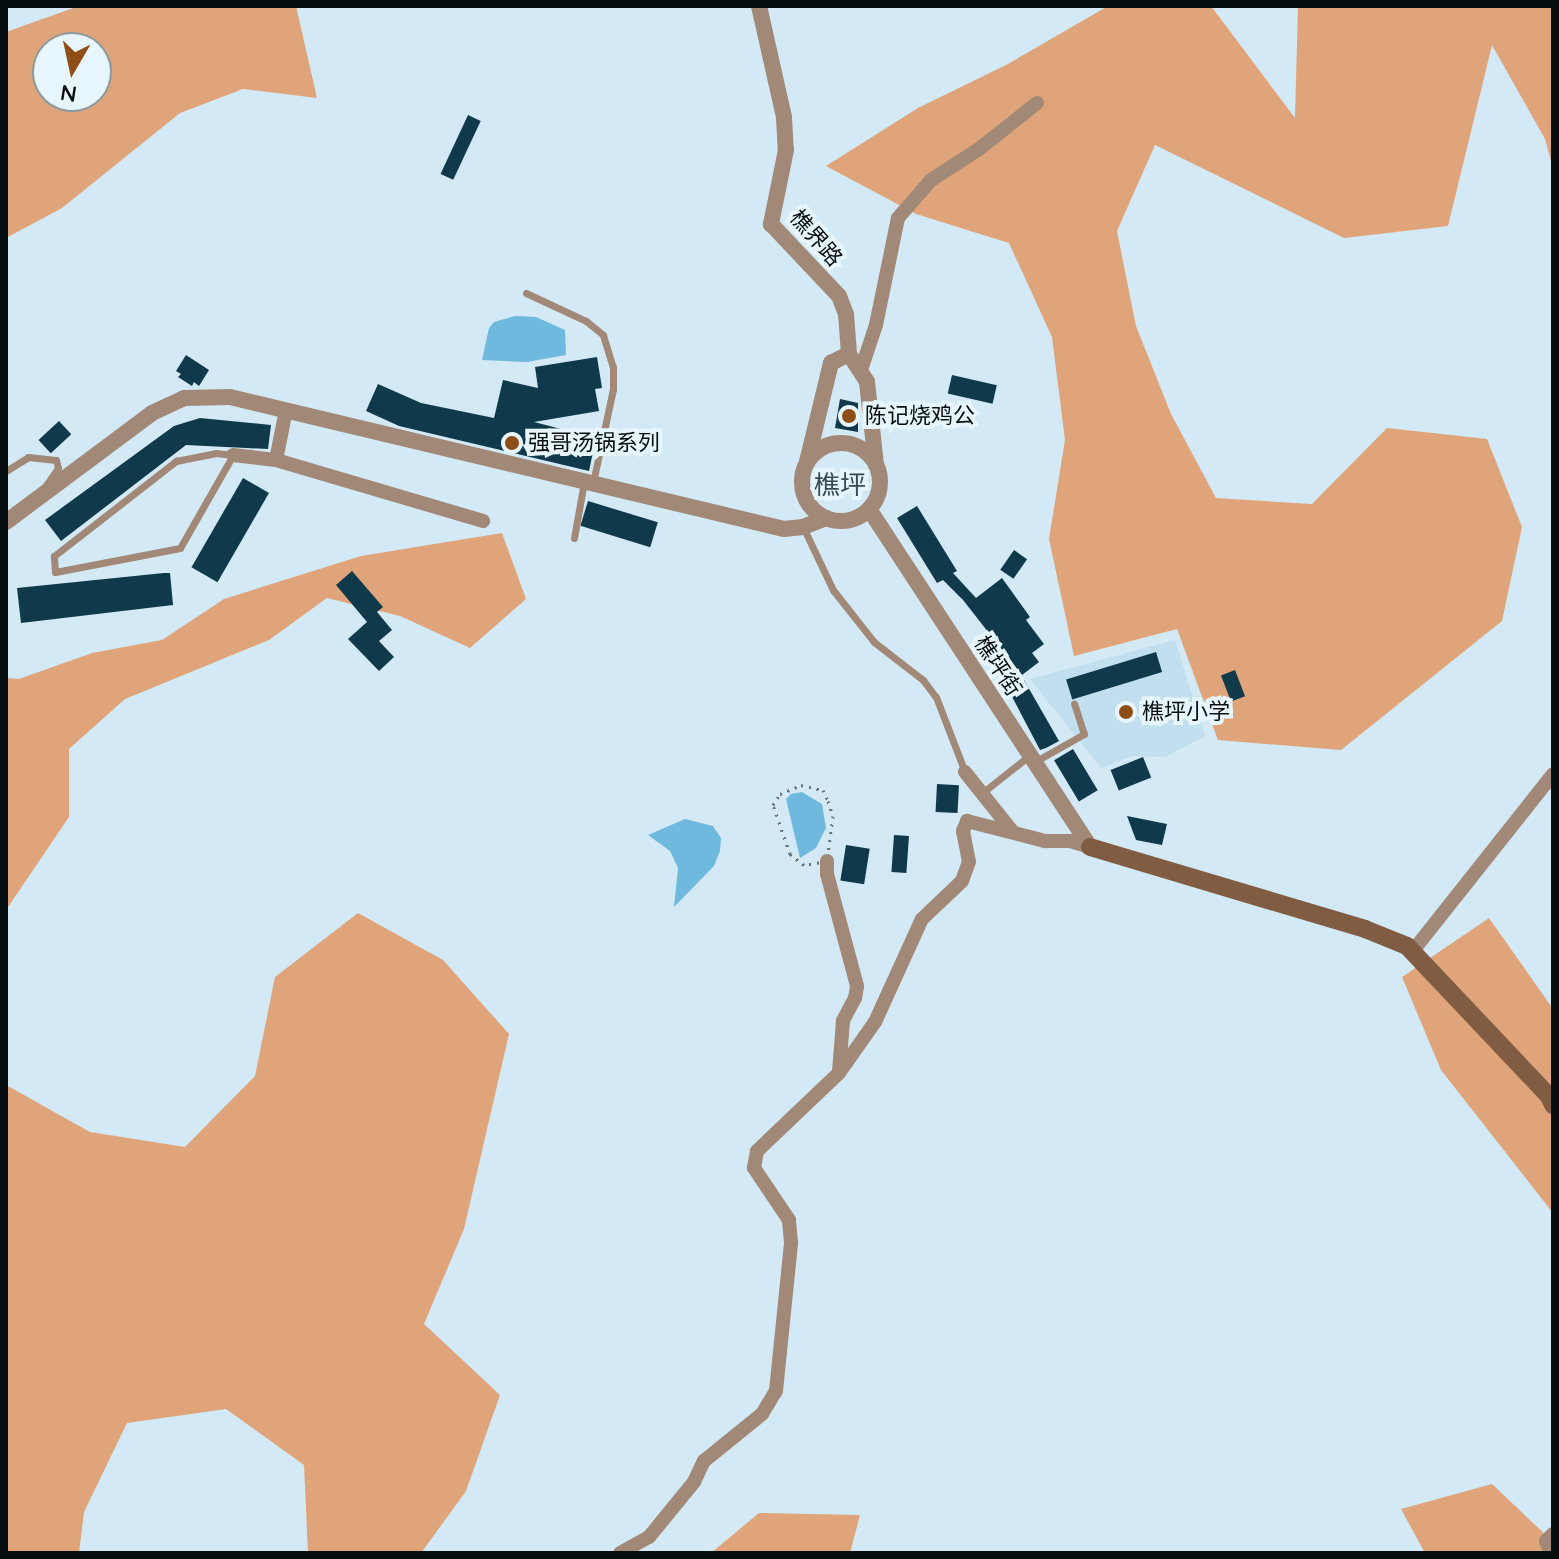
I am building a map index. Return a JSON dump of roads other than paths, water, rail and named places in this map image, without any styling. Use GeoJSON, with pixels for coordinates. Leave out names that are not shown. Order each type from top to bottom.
{"type":"FeatureCollection","features":[{"type":"Feature","properties":{"kind":"main road"},"geometry":{"type":"LineString","coordinates":[[1090,847],[1365,929],[1407,946],[1549,1096],[1553,1105]]}},
{"type":"Feature","properties":{"kind":"street","name":"樵界路"},"geometry":{"type":"LineString","coordinates":[[759,6],[784,117],[785,139],[771,224],[839,296],[846,314],[849,354]]}},
{"type":"Feature","properties":{"kind":"street"},"geometry":{"type":"LineString","coordinates":[[861,370],[876,325],[898,218],[931,180],[979,149],[1037,103]]}},
{"type":"Feature","properties":{"kind":"street"},"geometry":{"type":"LineString","coordinates":[[6,522],[152,413],[184,398],[230,397],[784,529],[803,527],[826,518],[853,519],[869,509],[880,484],[867,382],[849,354],[831,363],[803,490],[811,507],[826,518]]}},
{"type":"Feature","properties":{"kind":"street"},"geometry":{"type":"LineString","coordinates":[[276,460],[286,410]]}},
{"type":"Feature","properties":{"kind":"street"},"geometry":{"type":"LineString","coordinates":[[807,463],[820,449],[838,443],[864,451],[876,465]]}},
{"type":"Feature","properties":{"kind":"street"},"geometry":{"type":"LineString","coordinates":[[233,455],[276,460],[483,521]]}},
{"type":"Feature","properties":{"kind":"street","name":"樵坪街"},"geometry":{"type":"LineString","coordinates":[[869,509],[1090,847]]}},
{"type":"Feature","properties":{"kind":"street"},"geometry":{"type":"LineString","coordinates":[[965,772],[1012,832]]}},
{"type":"Feature","properties":{"kind":"street"},"geometry":{"type":"LineString","coordinates":[[1412,952],[1553,774]]}},
{"type":"Feature","properties":{"kind":"street"},"geometry":{"type":"LineString","coordinates":[[620,1553],[649,1537],[694,1482],[704,1461],[762,1414],[776,1391],[791,1243],[789,1220],[754,1168],[757,1151],[839,1073],[875,1022],[922,919],[962,881],[969,862],[963,831],[967,821],[1090,847]]}},
{"type":"Feature","properties":{"kind":"street"},"geometry":{"type":"LineString","coordinates":[[827,861],[827,874],[857,986],[855,998],[843,1021],[839,1073]]}},
{"type":"Feature","properties":{"kind":"street"},"geometry":{"type":"LineString","coordinates":[[1551,1553],[1546,1541],[1553,1534]]}},
{"type":"Feature","properties":{"kind":"lane"},"geometry":{"type":"LineString","coordinates":[[526,293],[586,321],[603,335],[613,367],[613,389],[574,538]]}},
{"type":"Feature","properties":{"kind":"lane"},"geometry":{"type":"LineString","coordinates":[[216,453],[233,455],[180,548],[55,572],[54,556],[176,461],[216,453]]}},
{"type":"Feature","properties":{"kind":"lane"},"geometry":{"type":"LineString","coordinates":[[6,471],[28,457],[56,460],[58,468],[35,500]]}},
{"type":"Feature","properties":{"kind":"lane"},"geometry":{"type":"LineString","coordinates":[[803,527],[841,600],[874,642],[923,680],[936,697],[965,772]]}},
{"type":"Feature","properties":{"kind":"lane"},"geometry":{"type":"LineString","coordinates":[[982,793],[1032,758],[1084,734],[1074,704]]}},
{"type":"Feature","properties":{"kind":"water"},"geometry":{"type":"Polygon","coordinates":[[[515,316],[536,317],[565,330],[566,355],[527,362],[482,360],[489,328],[494,322],[515,316]]]}},
{"type":"Feature","properties":{"kind":"water"},"geometry":{"type":"Polygon","coordinates":[[[802,792],[822,804],[826,828],[816,848],[800,858],[786,799],[791,794],[802,792]]]}},
{"type":"Feature","properties":{"kind":"water"},"geometry":{"type":"Polygon","coordinates":[[[685,819],[713,826],[721,838],[720,851],[714,866],[674,907],[678,868],[670,851],[648,835],[685,819]]]}},
{"type":"Feature","properties":{"kind":"place","name":"陈记烧鸡公"},"geometry":{"type":"Point","coordinates":[849,416]}},
{"type":"Feature","properties":{"kind":"place","name":"强哥汤锅系列"},"geometry":{"type":"Point","coordinates":[512,443]}},
{"type":"Feature","properties":{"kind":"place","name":"樵坪小学"},"geometry":{"type":"Point","coordinates":[1126,712]}},
{"type":"Feature","properties":{"kind":"district","name":"樵坪"},"geometry":{"type":"Point","coordinates":[840,485]}}]}
